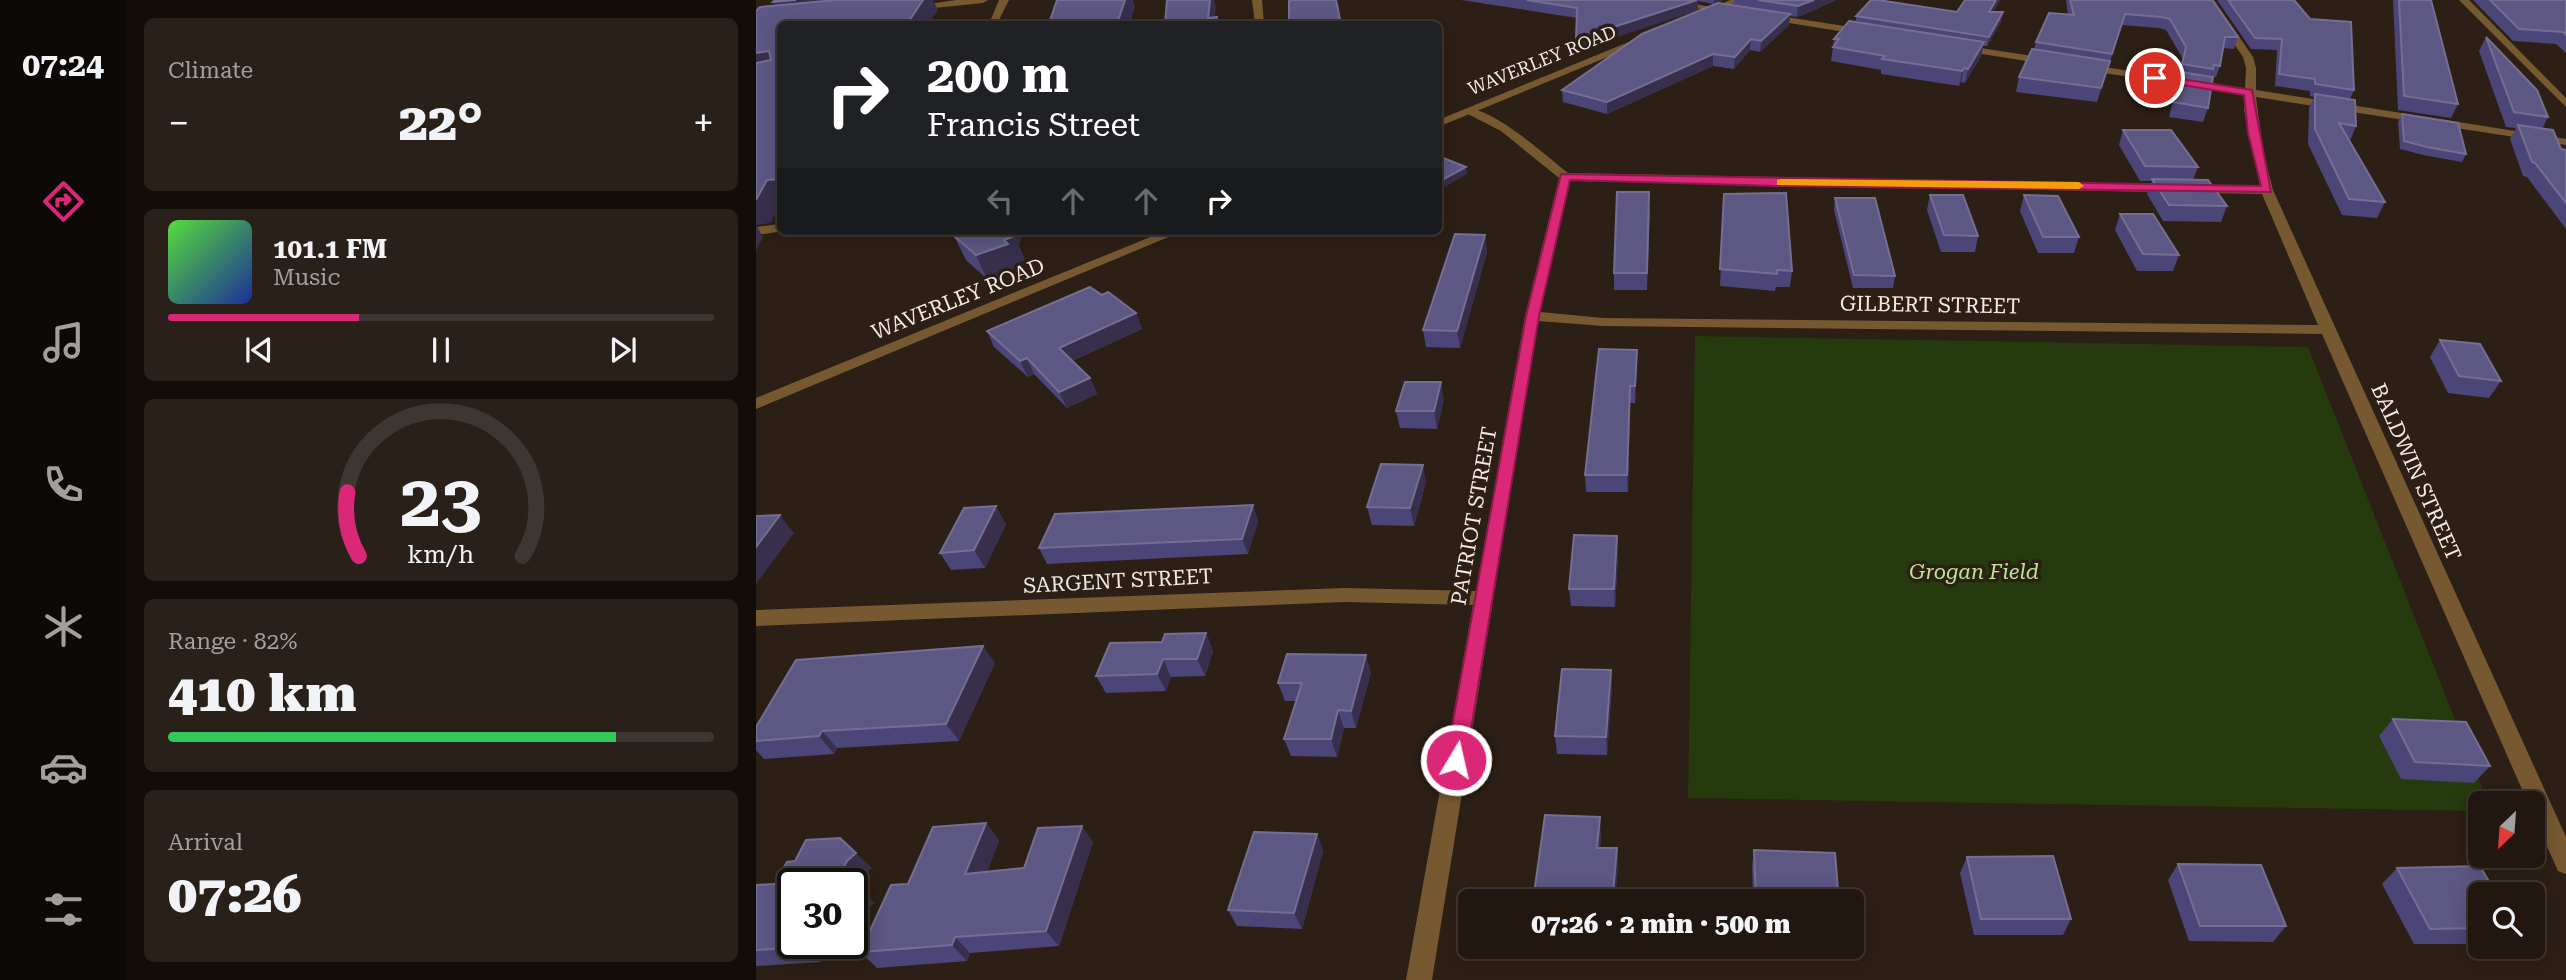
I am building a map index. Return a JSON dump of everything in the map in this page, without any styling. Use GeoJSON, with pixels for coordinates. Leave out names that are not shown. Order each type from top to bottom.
{"type":"FeatureCollection","features":[{"type":"Feature","properties":{"kind":"street"},"geometry":{"type":"LineString","coordinates":[[904,8],[983,0]]}},
{"type":"Feature","properties":{"kind":"street"},"geometry":{"type":"LineString","coordinates":[[994,21],[1004,0]]}},
{"type":"Feature","properties":{"kind":"street"},"geometry":{"type":"LineString","coordinates":[[1257,0],[1260,21]]}},
{"type":"Feature","properties":{"kind":"street"},"geometry":{"type":"LineString","coordinates":[[1654,0],[1738,13]]}},
{"type":"Feature","properties":{"kind":"street"},"geometry":{"type":"LineString","coordinates":[[1692,19],[1738,0]]}},
{"type":"Feature","properties":{"kind":"street","name":"BALDWIN STREET"},"geometry":{"type":"LineString","coordinates":[[2209,0],[2248,57],[2251,68],[2249,92],[2253,133],[2267,190],[2566,863]]}},
{"type":"Feature","properties":{"kind":"street"},"geometry":{"type":"LineString","coordinates":[[2464,0],[2566,104]]}},
{"type":"Feature","properties":{"kind":"street"},"geometry":{"type":"LineString","coordinates":[[1758,16],[1881,35]]}},
{"type":"Feature","properties":{"kind":"street","name":"WAVERLEY ROAD"},"geometry":{"type":"LineString","coordinates":[[1442,122],[1651,36]]}},
{"type":"Feature","properties":{"kind":"street"},"geometry":{"type":"LineString","coordinates":[[1947,45],[2566,142]]}},
{"type":"Feature","properties":{"kind":"street"},"geometry":{"type":"LineString","coordinates":[[1470,111],[1505,129],[1565,177],[2267,190]]}},
{"type":"Feature","properties":{"kind":"street","name":"PATRIOT STREET"},"geometry":{"type":"LineString","coordinates":[[1419,980],[1482,597],[1532,316],[1565,177]]}},
{"type":"Feature","properties":{"kind":"street"},"geometry":{"type":"LineString","coordinates":[[756,231],[777,228]]}},
{"type":"Feature","properties":{"kind":"street","name":"WAVERLEY ROAD"},"geometry":{"type":"LineString","coordinates":[[756,404],[1165,235]]}},
{"type":"Feature","properties":{"kind":"street","name":"GILBERT STREET"},"geometry":{"type":"LineString","coordinates":[[1532,316],[1616,322],[2328,331]]}},
{"type":"Feature","properties":{"kind":"street","name":"SARGENT STREET"},"geometry":{"type":"LineString","coordinates":[[756,618],[1331,595],[1482,597]]}},
{"type":"Feature","properties":{"kind":"green space","name":"Grogan Field"},"geometry":{"type":"Polygon","coordinates":[[[1695,336],[2308,347],[2483,791],[2468,791],[2468,811],[1688,798],[1695,336]]]}},
{"type":"Feature","properties":{"kind":"building"},"geometry":{"type":"Polygon","coordinates":[[[836,0],[923,0],[909,21],[777,21],[777,179],[767,180],[756,200],[756,63],[771,60],[769,51],[756,53],[756,11],[760,7],[836,0]]]}},
{"type":"Feature","properties":{"kind":"building"},"geometry":{"type":"Polygon","coordinates":[[[1057,0],[1125,0],[1118,21],[1050,21],[1057,0]]]}},
{"type":"Feature","properties":{"kind":"building"},"geometry":{"type":"Polygon","coordinates":[[[1167,0],[1210,0],[1208,18],[1217,17],[1216,21],[1165,21],[1167,0]]]}},
{"type":"Feature","properties":{"kind":"building"},"geometry":{"type":"Polygon","coordinates":[[[1336,0],[1340,21],[1289,21],[1289,1],[1336,0]]]}},
{"type":"Feature","properties":{"kind":"building"},"geometry":{"type":"Polygon","coordinates":[[[1527,0],[1697,0],[1576,39],[1577,8],[1527,0]]]}},
{"type":"Feature","properties":{"kind":"building"},"geometry":{"type":"Polygon","coordinates":[[[1758,0],[1814,0],[1798,6],[1758,0]]]}},
{"type":"Feature","properties":{"kind":"building"},"geometry":{"type":"Polygon","coordinates":[[[1871,0],[1957,12],[1965,0],[1996,0],[1989,12],[2003,12],[1989,37],[1856,16],[1871,0]]]}},
{"type":"Feature","properties":{"kind":"building"},"geometry":{"type":"Polygon","coordinates":[[[2070,0],[2212,0],[2238,37],[2225,37],[2220,66],[2214,65],[2213,69],[2182,64],[2186,47],[2170,19],[2162,17],[2125,14],[2112,54],[2036,42],[2049,13],[2074,15],[2070,0]]]}},
{"type":"Feature","properties":{"kind":"building"},"geometry":{"type":"Polygon","coordinates":[[[2228,0],[2294,0],[2310,19],[2351,22],[2354,90],[2315,84],[2315,79],[2279,74],[2282,39],[2255,38],[2228,0]]]}},
{"type":"Feature","properties":{"kind":"building"},"geometry":{"type":"Polygon","coordinates":[[[2399,0],[2431,0],[2458,104],[2404,96],[2399,0]]]}},
{"type":"Feature","properties":{"kind":"building"},"geometry":{"type":"Polygon","coordinates":[[[2490,0],[2566,0],[2566,35],[2563,32],[2519,29],[2490,0]]]}},
{"type":"Feature","properties":{"kind":"building"},"geometry":{"type":"Polygon","coordinates":[[[1718,3],[1790,14],[1761,41],[1751,39],[1735,57],[1713,54],[1607,102],[1562,90],[1642,34],[1718,3]]]}},
{"type":"Feature","properties":{"kind":"building"},"geometry":{"type":"Polygon","coordinates":[[[1849,21],[1984,42],[1968,69],[1964,68],[1962,71],[1882,59],[1885,56],[1833,47],[1839,39],[1834,39],[1849,21]]]}},
{"type":"Feature","properties":{"kind":"building"},"geometry":{"type":"Polygon","coordinates":[[[2486,37],[2537,90],[2548,117],[2514,112],[2486,37]]]}},
{"type":"Feature","properties":{"kind":"building"},"geometry":{"type":"Polygon","coordinates":[[[2032,49],[2110,61],[2101,88],[2019,77],[2032,49]]]}},
{"type":"Feature","properties":{"kind":"building"},"geometry":{"type":"Polygon","coordinates":[[[2180,72],[2213,77],[2208,108],[2173,102],[2180,72]]]}},
{"type":"Feature","properties":{"kind":"building"},"geometry":{"type":"Polygon","coordinates":[[[2315,94],[2355,100],[2356,126],[2339,123],[2385,202],[2349,199],[2315,129],[2315,94]]]}},
{"type":"Feature","properties":{"kind":"building"},"geometry":{"type":"Polygon","coordinates":[[[2402,114],[2458,123],[2466,154],[2404,141],[2402,114]]]}},
{"type":"Feature","properties":{"kind":"building"},"geometry":{"type":"Polygon","coordinates":[[[2518,125],[2553,130],[2561,149],[2566,150],[2566,203],[2532,162],[2518,125]]]}},
{"type":"Feature","properties":{"kind":"building"},"geometry":{"type":"Polygon","coordinates":[[[2123,130],[2171,130],[2198,167],[2145,166],[2123,130]]]}},
{"type":"Feature","properties":{"kind":"building"},"geometry":{"type":"Polygon","coordinates":[[[1442,158],[1466,167],[1442,180],[1442,158]]]}},
{"type":"Feature","properties":{"kind":"building"},"geometry":{"type":"Polygon","coordinates":[[[2152,179],[2208,180],[2227,206],[2169,205],[2152,179]]]}},
{"type":"Feature","properties":{"kind":"building"},"geometry":{"type":"Polygon","coordinates":[[[1617,192],[1649,192],[1647,273],[1614,273],[1617,192]]]}},
{"type":"Feature","properties":{"kind":"building"},"geometry":{"type":"Polygon","coordinates":[[[1786,193],[1792,271],[1777,270],[1777,274],[1720,269],[1724,194],[1786,193]]]}},
{"type":"Feature","properties":{"kind":"building"},"geometry":{"type":"Polygon","coordinates":[[[1930,195],[1963,195],[1978,236],[1944,235],[1930,195]]]}},
{"type":"Feature","properties":{"kind":"building"},"geometry":{"type":"Polygon","coordinates":[[[2024,195],[2058,196],[2079,237],[2043,237],[2024,195]]]}},
{"type":"Feature","properties":{"kind":"building"},"geometry":{"type":"Polygon","coordinates":[[[1835,198],[1875,198],[1895,276],[1854,275],[1835,198]]]}},
{"type":"Feature","properties":{"kind":"building"},"geometry":{"type":"Polygon","coordinates":[[[2120,214],[2153,214],[2179,255],[2143,254],[2120,214]]]}},
{"type":"Feature","properties":{"kind":"building"},"geometry":{"type":"Polygon","coordinates":[[[1455,234],[1485,235],[1457,331],[1423,330],[1455,234]]]}},
{"type":"Feature","properties":{"kind":"building"},"geometry":{"type":"Polygon","coordinates":[[[954,236],[1014,236],[1004,240],[1008,244],[976,255],[954,236]]]}},
{"type":"Feature","properties":{"kind":"building"},"geometry":{"type":"Polygon","coordinates":[[[1090,287],[1102,295],[1108,292],[1136,313],[1059,348],[1090,378],[1059,392],[1027,358],[1020,361],[987,331],[1090,287]]]}},
{"type":"Feature","properties":{"kind":"building"},"geometry":{"type":"Polygon","coordinates":[[[2440,340],[2480,344],[2501,381],[2459,376],[2440,340]]]}},
{"type":"Feature","properties":{"kind":"building"},"geometry":{"type":"Polygon","coordinates":[[[1599,349],[1637,350],[1635,386],[1630,386],[1627,475],[1585,475],[1599,349]]]}},
{"type":"Feature","properties":{"kind":"building"},"geometry":{"type":"Polygon","coordinates":[[[1405,382],[1441,382],[1434,411],[1396,411],[1405,382]]]}},
{"type":"Feature","properties":{"kind":"building"},"geometry":{"type":"Polygon","coordinates":[[[1381,464],[1423,465],[1410,508],[1367,507],[1381,464]]]}},
{"type":"Feature","properties":{"kind":"building"},"geometry":{"type":"Polygon","coordinates":[[[1253,505],[1242,539],[1039,548],[1055,514],[1253,505]]]}},
{"type":"Feature","properties":{"kind":"building"},"geometry":{"type":"Polygon","coordinates":[[[996,506],[974,550],[940,553],[964,508],[996,506]]]}},
{"type":"Feature","properties":{"kind":"building"},"geometry":{"type":"Polygon","coordinates":[[[780,515],[756,547],[756,516],[780,515]]]}},
{"type":"Feature","properties":{"kind":"building"},"geometry":{"type":"Polygon","coordinates":[[[1574,535],[1617,536],[1614,589],[1569,589],[1574,535]]]}},
{"type":"Feature","properties":{"kind":"building"},"geometry":{"type":"Polygon","coordinates":[[[1206,633],[1197,659],[1163,659],[1157,674],[1096,676],[1110,643],[1162,642],[1165,634],[1206,633]]]}},
{"type":"Feature","properties":{"kind":"building"},"geometry":{"type":"Polygon","coordinates":[[[983,646],[946,724],[822,731],[819,736],[756,741],[756,727],[796,660],[983,646]]]}},
{"type":"Feature","properties":{"kind":"building"},"geometry":{"type":"Polygon","coordinates":[[[1287,654],[1366,655],[1351,711],[1338,710],[1331,739],[1284,739],[1302,683],[1278,683],[1287,654]]]}},
{"type":"Feature","properties":{"kind":"building"},"geometry":{"type":"Polygon","coordinates":[[[1562,669],[1611,670],[1606,737],[1555,736],[1562,669]]]}},
{"type":"Feature","properties":{"kind":"building"},"geometry":{"type":"Polygon","coordinates":[[[2393,719],[2466,722],[2490,766],[2415,762],[2393,719]]]}},
{"type":"Feature","properties":{"kind":"building"},"geometry":{"type":"Polygon","coordinates":[[[1545,815],[1600,817],[1597,848],[1617,848],[1613,889],[1535,889],[1545,815]]]}},
{"type":"Feature","properties":{"kind":"building"},"geometry":{"type":"Polygon","coordinates":[[[986,823],[965,874],[1024,868],[1038,828],[1082,826],[1046,931],[955,937],[952,945],[868,951],[868,935],[891,885],[908,884],[933,827],[986,823]]]}},
{"type":"Feature","properties":{"kind":"building"},"geometry":{"type":"Polygon","coordinates":[[[1254,832],[1317,834],[1294,913],[1228,910],[1254,832]]]}},
{"type":"Feature","properties":{"kind":"building"},"geometry":{"type":"Polygon","coordinates":[[[840,838],[856,853],[843,868],[784,868],[787,862],[795,861],[806,840],[840,838]]]}},
{"type":"Feature","properties":{"kind":"building"},"geometry":{"type":"Polygon","coordinates":[[[1754,850],[1835,853],[1838,889],[1756,889],[1754,850]]]}},
{"type":"Feature","properties":{"kind":"building"},"geometry":{"type":"Polygon","coordinates":[[[2053,856],[2071,919],[1981,919],[1967,857],[2053,856]]]}},
{"type":"Feature","properties":{"kind":"building"},"geometry":{"type":"Polygon","coordinates":[[[2178,864],[2261,865],[2286,926],[2200,926],[2178,864]]]}},
{"type":"Feature","properties":{"kind":"building"},"geometry":{"type":"Polygon","coordinates":[[[2397,868],[2481,868],[2489,882],[2468,882],[2468,928],[2430,929],[2397,868]]]}},
{"type":"Feature","properties":{"kind":"building"},"geometry":{"type":"Polygon","coordinates":[[[777,880],[777,949],[756,950],[756,885],[775,884],[777,880]]]}},
{"type":"Feature","properties":{"kind":"slow traffic"},"geometry":{"type":"LineString","coordinates":[[1781,183],[2079,186]]}},
{"type":"Feature","properties":{"kind":"route"},"geometry":{"type":"LineString","coordinates":[[1456,760],[1532,316],[1565,177],[2267,190],[2253,133],[2249,92],[2155,78]]}}]}
